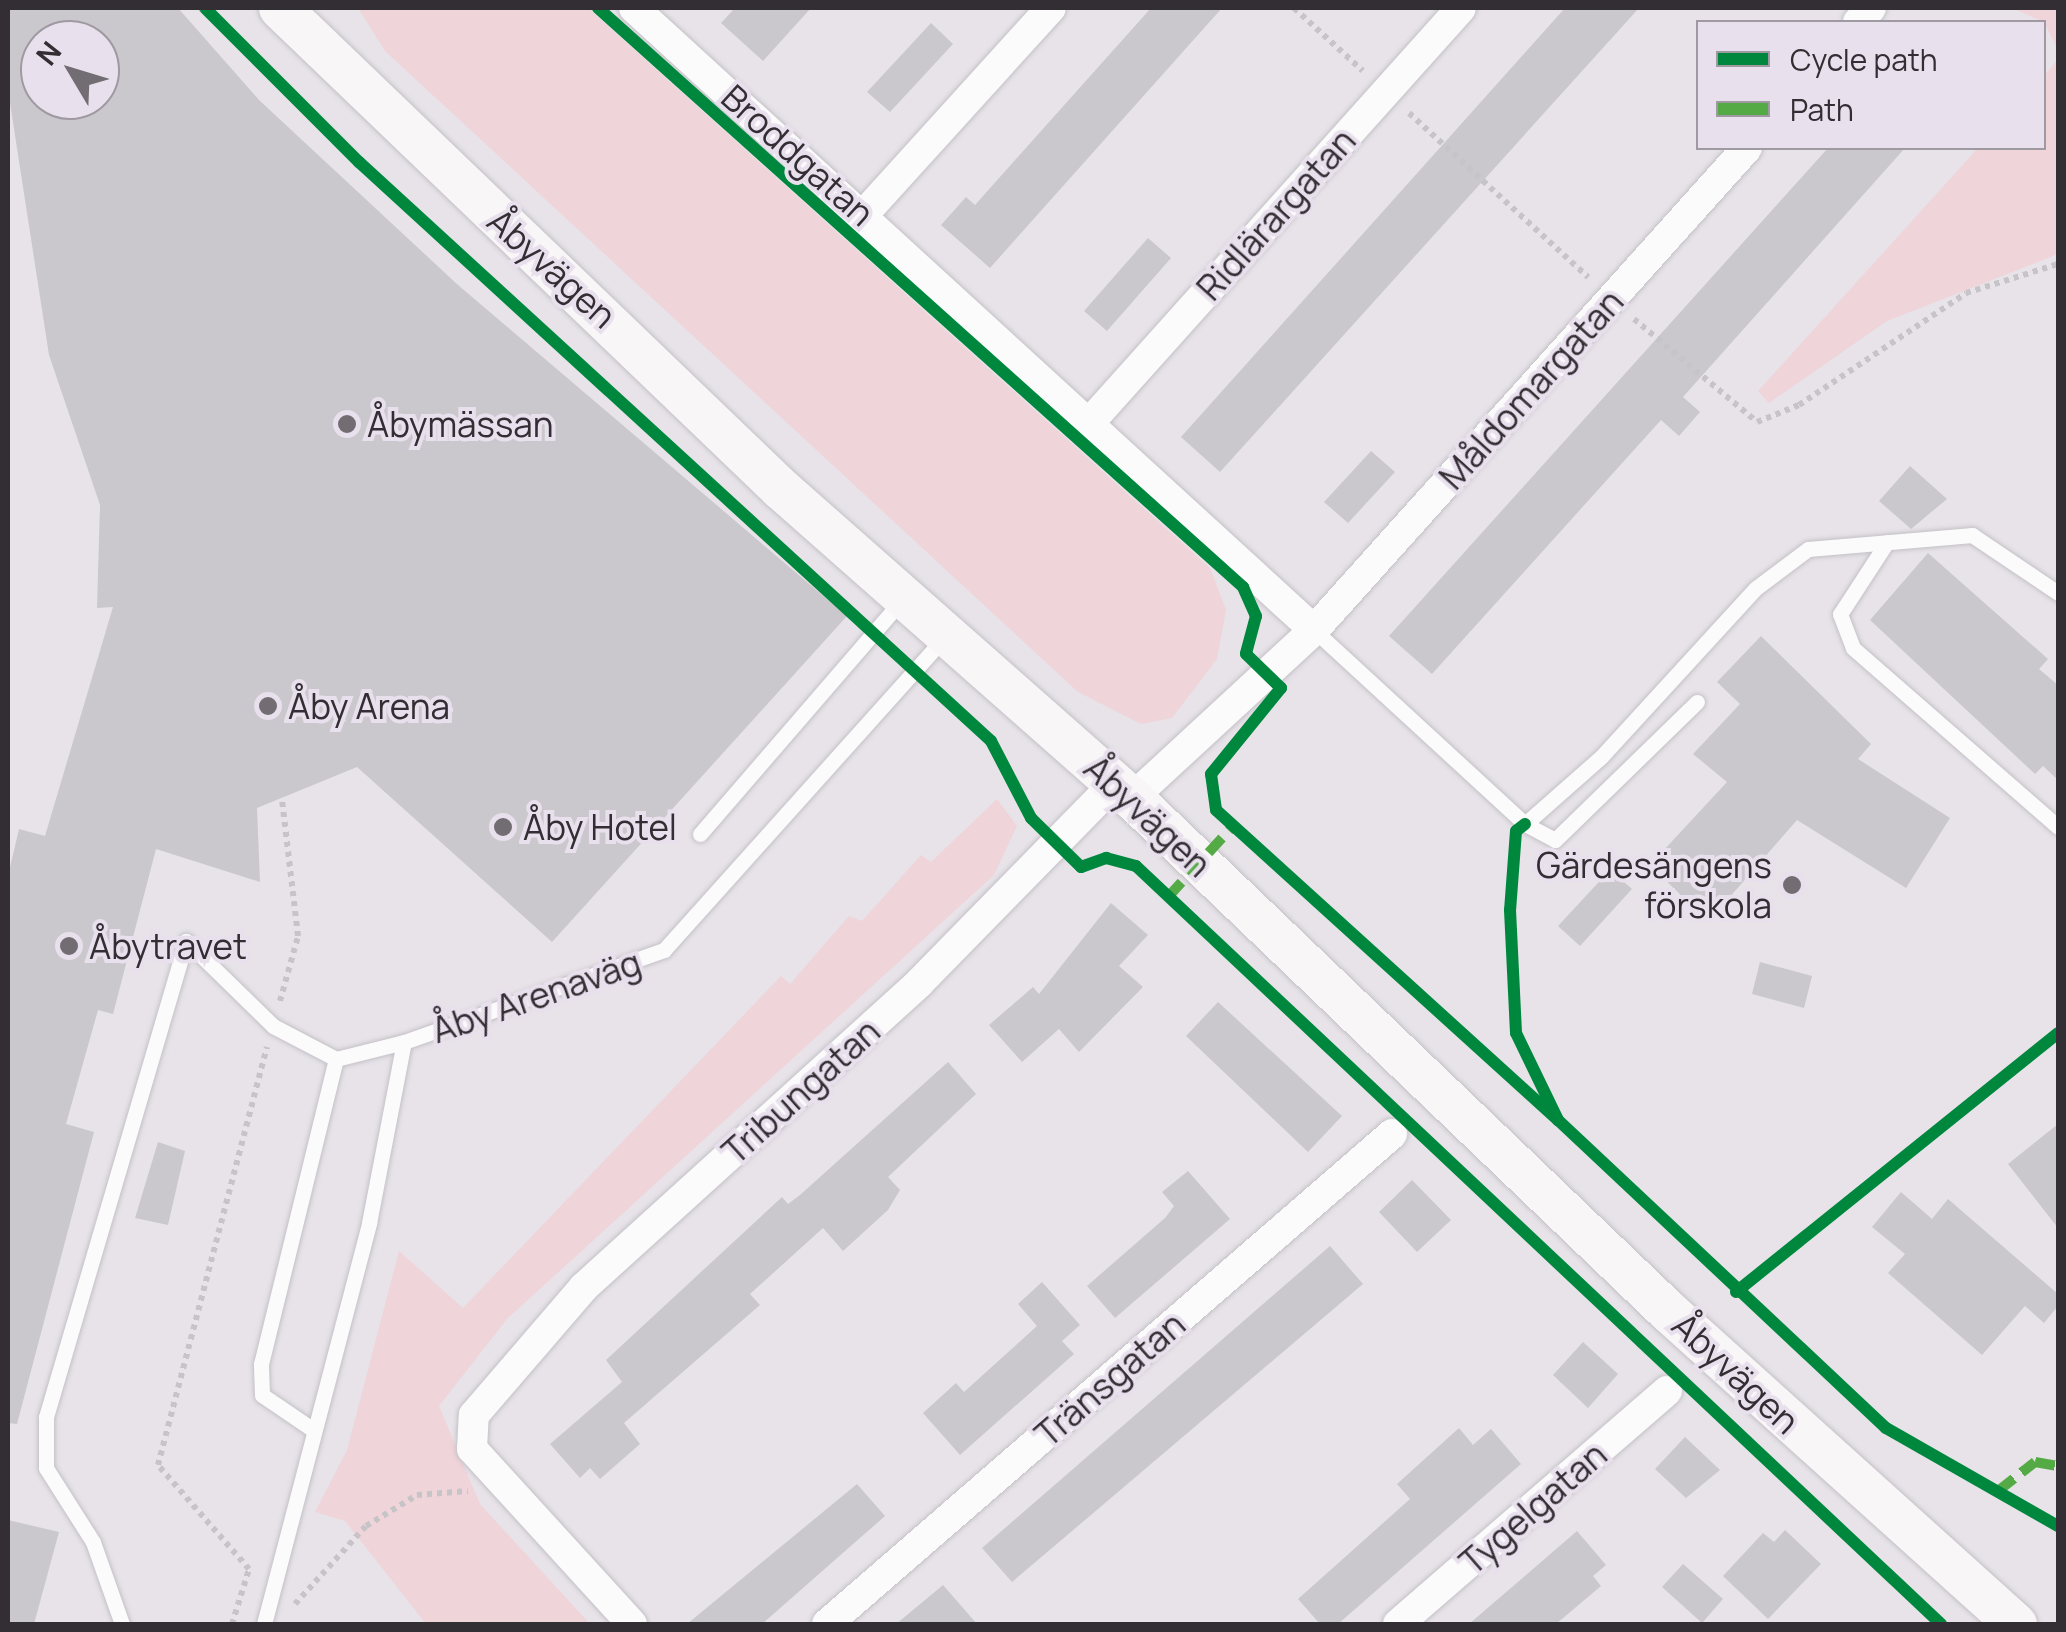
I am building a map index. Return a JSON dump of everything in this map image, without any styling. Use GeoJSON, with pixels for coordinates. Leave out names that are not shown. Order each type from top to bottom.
{"type":"FeatureCollection","features":[{"type":"Feature","properties":{"kind":"street","name":"Åbyvägen"},"geometry":{"type":"LineString","coordinates":[[280,8],[903,598],[1124,790],[1669,1312],[2016,1624]]}},
{"type":"Feature","properties":{"kind":"street","name":"Broddgatan"},"geometry":{"type":"LineString","coordinates":[[636,8],[1091,421],[1314,630]]}},
{"type":"Feature","properties":{"kind":"street"},"geometry":{"type":"LineString","coordinates":[[864,214],[1051,8]]}},
{"type":"Feature","properties":{"kind":"street","name":"Ridlärargatan"},"geometry":{"type":"LineString","coordinates":[[1091,421],[1460,8]]}},
{"type":"Feature","properties":{"kind":"street","name":"Måldomargatan"},"geometry":{"type":"LineString","coordinates":[[1124,790],[1314,630],[1745,150]]}},
{"type":"Feature","properties":{"kind":"street","name":"Tribungatan"},"geometry":{"type":"LineString","coordinates":[[493,1472],[470,1436],[485,1397],[584,1288],[1124,790]]}},
{"type":"Feature","properties":{"kind":"street","name":"Tränsgatan"},"geometry":{"type":"LineString","coordinates":[[828,1624],[1392,1134]]}},
{"type":"Feature","properties":{"kind":"street","name":"Tygelgatan"},"geometry":{"type":"LineString","coordinates":[[1398,1624],[1667,1391]]}},
{"type":"Feature","properties":{"kind":"street"},"geometry":{"type":"LineString","coordinates":[[493,1472],[632,1624]]}},
{"type":"Feature","properties":{"kind":"lane"},"geometry":{"type":"LineString","coordinates":[[1525,824],[1555,804],[1788,558],[1845,542],[1972,535],[2058,592]]}},
{"type":"Feature","properties":{"kind":"lane"},"geometry":{"type":"LineString","coordinates":[[1887,542],[1840,614],[1853,648],[2058,827]]}},
{"type":"Feature","properties":{"kind":"lane"},"geometry":{"type":"LineString","coordinates":[[700,834],[903,598]]}},
{"type":"Feature","properties":{"kind":"lane"},"geometry":{"type":"LineString","coordinates":[[1314,630],[1525,824],[1554,840],[1698,702]]}},
{"type":"Feature","properties":{"kind":"lane","name":"Åby Arenaväg"},"geometry":{"type":"LineString","coordinates":[[264,1624],[312,1429],[370,1223],[404,1042],[664,950],[946,636]]}},
{"type":"Feature","properties":{"kind":"lane"},"geometry":{"type":"LineString","coordinates":[[122,1624],[93,1542],[46,1468],[46,1417],[186,941],[273,1026],[336,1059],[404,1042]]}},
{"type":"Feature","properties":{"kind":"lane"},"geometry":{"type":"LineString","coordinates":[[312,1429],[262,1395],[261,1364],[336,1059]]}},
{"type":"Feature","properties":{"kind":"path"},"geometry":{"type":"LineString","coordinates":[[232,1624],[250,1569],[158,1465],[298,936],[282,800]]}},
{"type":"Feature","properties":{"kind":"path"},"geometry":{"type":"LineString","coordinates":[[242,1590],[298,1603],[360,1530],[417,1495],[470,1491],[493,1472]]}},
{"type":"Feature","properties":{"kind":"shaded area"},"geometry":{"type":"Polygon","coordinates":[[[358,8],[588,8],[1210,568],[1226,610],[1217,659],[1172,718],[1141,724],[1078,692],[385,51],[358,8]]]}},
{"type":"Feature","properties":{"kind":"shaded area"},"geometry":{"type":"Polygon","coordinates":[[[2012,8],[2058,8],[2058,50],[2046,20],[2012,8]]]}},
{"type":"Feature","properties":{"kind":"shaded area"},"geometry":{"type":"Polygon","coordinates":[[[2058,59],[2058,254],[1887,321],[1769,403],[1758,391],[1976,150],[2046,150],[2046,74],[2058,59]]]}},
{"type":"Feature","properties":{"kind":"shaded area"},"geometry":{"type":"Polygon","coordinates":[[[997,799],[1017,826],[994,875],[507,1319],[439,1406],[480,1504],[590,1624],[426,1624],[345,1521],[315,1512],[347,1450],[399,1251],[463,1308],[781,976],[790,984],[849,916],[862,921],[921,855],[931,862],[997,799]]]}},
{"type":"Feature","properties":{"kind":"building","name":"Åbymässan"},"geometry":{"type":"Polygon","coordinates":[[[8,8],[178,8],[259,100],[458,285],[847,616],[552,942],[357,767],[257,808],[260,882],[156,849],[113,1014],[98,1010],[66,1124],[94,1132],[17,1424],[8,1423],[8,876],[19,829],[45,836],[113,607],[97,608],[100,505],[49,355],[8,90],[8,8]]]}},
{"type":"Feature","properties":{"kind":"building"},"geometry":{"type":"Polygon","coordinates":[[[735,8],[811,8],[763,61],[721,23],[735,8]]]}},
{"type":"Feature","properties":{"kind":"building"},"geometry":{"type":"Polygon","coordinates":[[[1151,8],[1222,8],[990,268],[941,225],[966,197],[975,205],[1151,8]]]}},
{"type":"Feature","properties":{"kind":"building"},"geometry":{"type":"Polygon","coordinates":[[[1565,8],[1639,8],[1220,472],[1181,437],[1565,8]]]}},
{"type":"Feature","properties":{"kind":"building"},"geometry":{"type":"Polygon","coordinates":[[[931,23],[953,44],[890,112],[867,92],[931,23]]]}},
{"type":"Feature","properties":{"kind":"building"},"geometry":{"type":"Polygon","coordinates":[[[1826,150],[1903,150],[1683,397],[1700,412],[1679,436],[1661,420],[1432,674],[1389,636],[1826,150]]]}},
{"type":"Feature","properties":{"kind":"building"},"geometry":{"type":"Polygon","coordinates":[[[1148,238],[1171,258],[1107,331],[1084,311],[1148,238]]]}},
{"type":"Feature","properties":{"kind":"building"},"geometry":{"type":"Polygon","coordinates":[[[1371,451],[1395,472],[1348,523],[1324,502],[1371,451]]]}},
{"type":"Feature","properties":{"kind":"building"},"geometry":{"type":"Polygon","coordinates":[[[1910,466],[1947,499],[1911,529],[1879,501],[1910,466]]]}},
{"type":"Feature","properties":{"kind":"building"},"geometry":{"type":"Polygon","coordinates":[[[1928,553],[2048,659],[2039,669],[2058,685],[2058,780],[2043,766],[2035,774],[1870,620],[1928,553]]]}},
{"type":"Feature","properties":{"kind":"building"},"geometry":{"type":"Polygon","coordinates":[[[1761,636],[1871,744],[1858,759],[1950,818],[1906,888],[1797,820],[1708,922],[1650,865],[1727,782],[1693,754],[1740,704],[1717,682],[1761,636]]]}},
{"type":"Feature","properties":{"kind":"building"},"geometry":{"type":"Polygon","coordinates":[[[1610,870],[1632,889],[1580,946],[1558,926],[1610,870]]]}},
{"type":"Feature","properties":{"kind":"building"},"geometry":{"type":"Polygon","coordinates":[[[1111,903],[1148,935],[1119,966],[1143,987],[1079,1052],[1059,1029],[1022,1062],[989,1025],[1033,987],[1039,994],[1111,903]]]}},
{"type":"Feature","properties":{"kind":"building"},"geometry":{"type":"Polygon","coordinates":[[[1760,962],[1812,976],[1804,1008],[1752,994],[1760,962]]]}},
{"type":"Feature","properties":{"kind":"building"},"geometry":{"type":"Polygon","coordinates":[[[1218,1002],[1342,1116],[1308,1152],[1186,1036],[1218,1002]]]}},
{"type":"Feature","properties":{"kind":"building"},"geometry":{"type":"Polygon","coordinates":[[[948,1062],[976,1094],[888,1177],[900,1190],[888,1210],[843,1251],[823,1228],[750,1294],[760,1305],[624,1423],[640,1444],[600,1479],[590,1468],[580,1478],[550,1444],[622,1382],[606,1360],[782,1197],[788,1204],[800,1195],[948,1062]]]}},
{"type":"Feature","properties":{"kind":"building"},"geometry":{"type":"Polygon","coordinates":[[[2058,1124],[2058,1228],[2008,1164],[2058,1124]]]}},
{"type":"Feature","properties":{"kind":"building"},"geometry":{"type":"Polygon","coordinates":[[[158,1142],[185,1151],[168,1225],[135,1218],[158,1142]]]}},
{"type":"Feature","properties":{"kind":"building"},"geometry":{"type":"Polygon","coordinates":[[[1188,1171],[1230,1219],[1115,1318],[1087,1286],[1165,1218],[1174,1206],[1162,1192],[1188,1171]]]}},
{"type":"Feature","properties":{"kind":"building"},"geometry":{"type":"Polygon","coordinates":[[[1412,1180],[1451,1220],[1417,1252],[1379,1212],[1412,1180]]]}},
{"type":"Feature","properties":{"kind":"building"},"geometry":{"type":"Polygon","coordinates":[[[1901,1192],[1932,1219],[1948,1199],[2058,1294],[2058,1306],[2044,1323],[2025,1306],[1982,1355],[1888,1273],[1905,1254],[1872,1227],[1901,1192]]]}},
{"type":"Feature","properties":{"kind":"building"},"geometry":{"type":"Polygon","coordinates":[[[1330,1246],[1363,1284],[1012,1582],[982,1548],[1330,1246]]]}},
{"type":"Feature","properties":{"kind":"building"},"geometry":{"type":"Polygon","coordinates":[[[1042,1282],[1080,1325],[1062,1341],[1074,1354],[960,1455],[923,1413],[956,1383],[964,1392],[1037,1326],[1018,1304],[1042,1282]]]}},
{"type":"Feature","properties":{"kind":"building"},"geometry":{"type":"Polygon","coordinates":[[[1583,1342],[1618,1374],[1588,1408],[1553,1375],[1583,1342]]]}},
{"type":"Feature","properties":{"kind":"building"},"geometry":{"type":"Polygon","coordinates":[[[1459,1428],[1473,1445],[1491,1429],[1521,1464],[1338,1624],[1320,1624],[1298,1599],[1410,1499],[1397,1484],[1459,1428]]]}},
{"type":"Feature","properties":{"kind":"building"},"geometry":{"type":"Polygon","coordinates":[[[1685,1437],[1720,1470],[1686,1498],[1655,1469],[1685,1437]]]}},
{"type":"Feature","properties":{"kind":"building"},"geometry":{"type":"Polygon","coordinates":[[[857,1484],[885,1516],[762,1624],[687,1624],[857,1484]]]}},
{"type":"Feature","properties":{"kind":"building"},"geometry":{"type":"Polygon","coordinates":[[[8,1520],[59,1532],[34,1624],[8,1624],[8,1520]]]}},
{"type":"Feature","properties":{"kind":"building"},"geometry":{"type":"Polygon","coordinates":[[[1785,1530],[1821,1564],[1768,1619],[1723,1576],[1763,1533],[1774,1542],[1785,1530]]]}},
{"type":"Feature","properties":{"kind":"building"},"geometry":{"type":"Polygon","coordinates":[[[1577,1531],[1606,1565],[1593,1576],[1601,1586],[1556,1624],[1469,1624],[1577,1531]]]}},
{"type":"Feature","properties":{"kind":"building"},"geometry":{"type":"Polygon","coordinates":[[[1683,1564],[1723,1599],[1702,1623],[1662,1587],[1683,1564]]]}},
{"type":"Feature","properties":{"kind":"building"},"geometry":{"type":"Polygon","coordinates":[[[943,1585],[977,1624],[896,1624],[931,1595],[943,1585]]]}},
{"type":"Feature","properties":{"kind":"marked path"},"geometry":{"type":"LineString","coordinates":[[1168,897],[1233,826]]}},
{"type":"Feature","properties":{"kind":"marked path"},"geometry":{"type":"LineString","coordinates":[[1998,1491],[2035,1462],[2058,1466]]}},
{"type":"Feature","properties":{"kind":"cycle path"},"geometry":{"type":"LineString","coordinates":[[205,8],[359,162],[991,741],[1031,818],[1081,867],[1106,858],[1136,866],[1941,1624]]}},
{"type":"Feature","properties":{"kind":"cycle path"},"geometry":{"type":"LineString","coordinates":[[598,8],[1243,587],[1256,616],[1246,654],[1281,688],[1211,774],[1216,810],[1558,1120]]}},
{"type":"Feature","properties":{"kind":"cycle path"},"geometry":{"type":"LineString","coordinates":[[1525,824],[1516,831],[1510,910],[1516,1033],[1558,1120],[1886,1428],[2058,1526]]}},
{"type":"Feature","properties":{"kind":"cycle path"},"geometry":{"type":"LineString","coordinates":[[1736,1292],[2058,1033]]}},
{"type":"Feature","properties":{"kind":"place","name":"Åbymässan"},"geometry":{"type":"Point","coordinates":[347,424]}},
{"type":"Feature","properties":{"kind":"place","name":"Åby Arena"},"geometry":{"type":"Point","coordinates":[268,706]}},
{"type":"Feature","properties":{"kind":"place","name":"Åby Hotel"},"geometry":{"type":"Point","coordinates":[503,827]}},
{"type":"Feature","properties":{"kind":"place","name":"Gärdesängens förskola"},"geometry":{"type":"Point","coordinates":[1792,885]}},
{"type":"Feature","properties":{"kind":"place","name":"Åbytravet"},"geometry":{"type":"Point","coordinates":[69,946]}}]}
